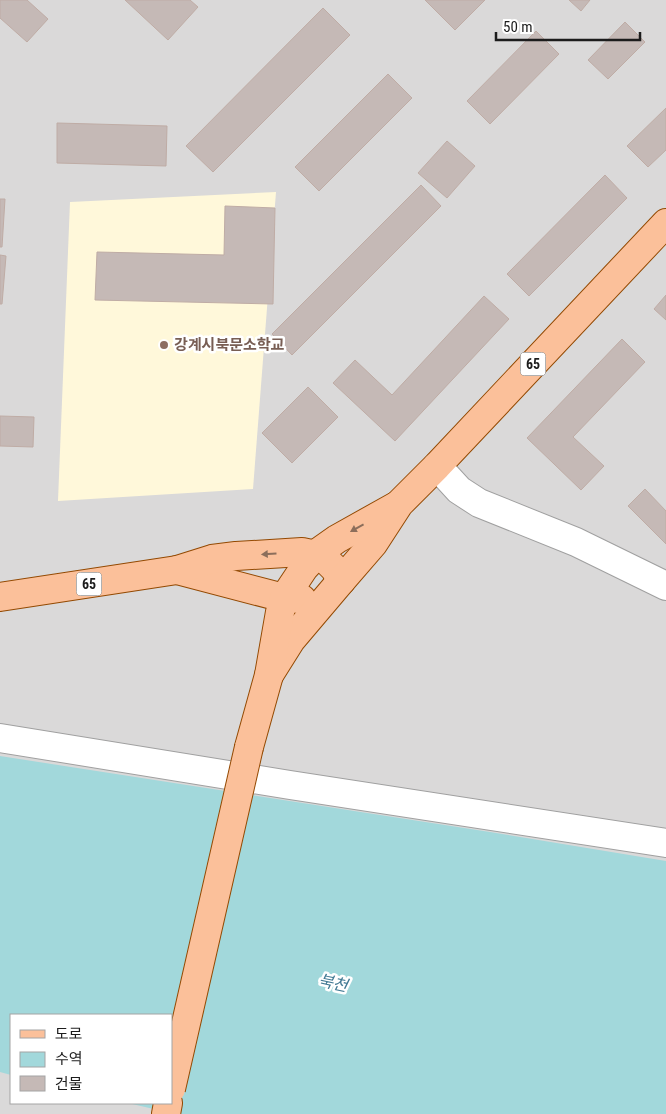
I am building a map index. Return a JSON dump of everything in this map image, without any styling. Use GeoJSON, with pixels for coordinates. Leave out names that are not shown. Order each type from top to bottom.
{"type":"FeatureCollection","features":[{"type":"Feature","properties":{"kind":"main road","name":"65"},"geometry":{"type":"LineString","coordinates":[[399,504],[666,223]]}},
{"type":"Feature","properties":{"kind":"main road"},"geometry":{"type":"LineString","coordinates":[[172,1085],[249,747],[269,675],[284,598],[304,568],[320,551],[337,539],[399,504]]}},
{"type":"Feature","properties":{"kind":"main road"},"geometry":{"type":"LineString","coordinates":[[269,675],[291,640],[373,544],[399,504]]}},
{"type":"Feature","properties":{"kind":"main road"},"geometry":{"type":"LineString","coordinates":[[177,570],[212,559],[302,552],[316,555],[327,561],[335,569],[333,590]]}},
{"type":"Feature","properties":{"kind":"main road","name":"65"},"geometry":{"type":"LineString","coordinates":[[0,597],[177,570]]}},
{"type":"Feature","properties":{"kind":"main road"},"geometry":{"type":"LineString","coordinates":[[177,570],[284,598],[333,590]]}},
{"type":"Feature","properties":{"kind":"street"},"geometry":{"type":"LineString","coordinates":[[437,466],[459,490],[479,502],[576,542],[666,586]]}},
{"type":"Feature","properties":{"kind":"street"},"geometry":{"type":"LineString","coordinates":[[0,738],[290,786],[666,843]]}},
{"type":"Feature","properties":{"kind":"shaded area"},"geometry":{"type":"Polygon","coordinates":[[[0,0],[666,0],[666,1114],[0,1114],[0,0]]]}},
{"type":"Feature","properties":{"kind":"shaded area","name":"강계시북문소학교"},"geometry":{"type":"Polygon","coordinates":[[[276,192],[253,489],[58,501],[70,202],[276,192]]]}},
{"type":"Feature","properties":{"kind":"water","name":"북천"},"geometry":{"type":"Polygon","coordinates":[[[0,756],[666,861],[666,1114],[175,1114],[132,1104],[172,1104],[172,1014],[10,1014],[10,1075],[0,1072],[0,756]]]}},
{"type":"Feature","properties":{"kind":"building"},"geometry":{"type":"Polygon","coordinates":[[[0,0],[27,0],[48,19],[27,42],[0,18],[0,0]]]}},
{"type":"Feature","properties":{"kind":"building"},"geometry":{"type":"Polygon","coordinates":[[[125,0],[190,0],[198,7],[168,40],[125,0]]]}},
{"type":"Feature","properties":{"kind":"building"},"geometry":{"type":"Polygon","coordinates":[[[425,0],[485,0],[455,30],[425,0]]]}},
{"type":"Feature","properties":{"kind":"building"},"geometry":{"type":"Polygon","coordinates":[[[569,0],[590,0],[581,11],[569,0]]]}},
{"type":"Feature","properties":{"kind":"building"},"geometry":{"type":"Polygon","coordinates":[[[323,8],[350,35],[213,172],[186,146],[323,8]]]}},
{"type":"Feature","properties":{"kind":"building"},"geometry":{"type":"Polygon","coordinates":[[[625,22],[645,42],[608,79],[588,60],[625,22]]]}},
{"type":"Feature","properties":{"kind":"building"},"geometry":{"type":"Polygon","coordinates":[[[536,31],[559,54],[490,124],[467,101],[536,31]]]}},
{"type":"Feature","properties":{"kind":"building"},"geometry":{"type":"Polygon","coordinates":[[[388,74],[412,98],[319,191],[295,167],[388,74]]]}},
{"type":"Feature","properties":{"kind":"building"},"geometry":{"type":"Polygon","coordinates":[[[666,108],[666,150],[648,167],[627,146],[666,108]]]}},
{"type":"Feature","properties":{"kind":"building"},"geometry":{"type":"Polygon","coordinates":[[[57,123],[167,126],[166,166],[57,163],[57,123]]]}},
{"type":"Feature","properties":{"kind":"building"},"geometry":{"type":"Polygon","coordinates":[[[447,141],[475,166],[447,198],[418,173],[447,141]]]}},
{"type":"Feature","properties":{"kind":"building"},"geometry":{"type":"Polygon","coordinates":[[[605,175],[627,198],[529,296],[507,274],[605,175]]]}},
{"type":"Feature","properties":{"kind":"building"},"geometry":{"type":"Polygon","coordinates":[[[421,185],[441,206],[292,355],[272,334],[421,185]]]}},
{"type":"Feature","properties":{"kind":"building"},"geometry":{"type":"Polygon","coordinates":[[[0,199],[5,199],[2,247],[0,247],[0,199]]]}},
{"type":"Feature","properties":{"kind":"building"},"geometry":{"type":"Polygon","coordinates":[[[225,206],[275,208],[273,304],[95,300],[97,252],[224,255],[225,206]]]}},
{"type":"Feature","properties":{"kind":"building"},"geometry":{"type":"Polygon","coordinates":[[[0,255],[6,256],[2,304],[0,304],[0,255]]]}},
{"type":"Feature","properties":{"kind":"building"},"geometry":{"type":"Polygon","coordinates":[[[666,295],[666,320],[654,309],[666,295]]]}},
{"type":"Feature","properties":{"kind":"building"},"geometry":{"type":"Polygon","coordinates":[[[484,296],[509,319],[395,441],[333,383],[355,360],[392,395],[484,296]]]}},
{"type":"Feature","properties":{"kind":"building"},"geometry":{"type":"Polygon","coordinates":[[[622,339],[645,362],[573,437],[604,466],[581,490],[527,438],[622,339]]]}},
{"type":"Feature","properties":{"kind":"building"},"geometry":{"type":"Polygon","coordinates":[[[308,387],[338,417],[292,463],[262,433],[308,387]]]}},
{"type":"Feature","properties":{"kind":"building"},"geometry":{"type":"Polygon","coordinates":[[[0,416],[34,417],[33,447],[0,446],[0,416]]]}},
{"type":"Feature","properties":{"kind":"building"},"geometry":{"type":"Polygon","coordinates":[[[645,489],[666,511],[666,544],[628,506],[645,489]]]}},
{"type":"Feature","properties":{"kind":"place","name":"강계시북문소학교"},"geometry":{"type":"Point","coordinates":[164,345]}}]}
